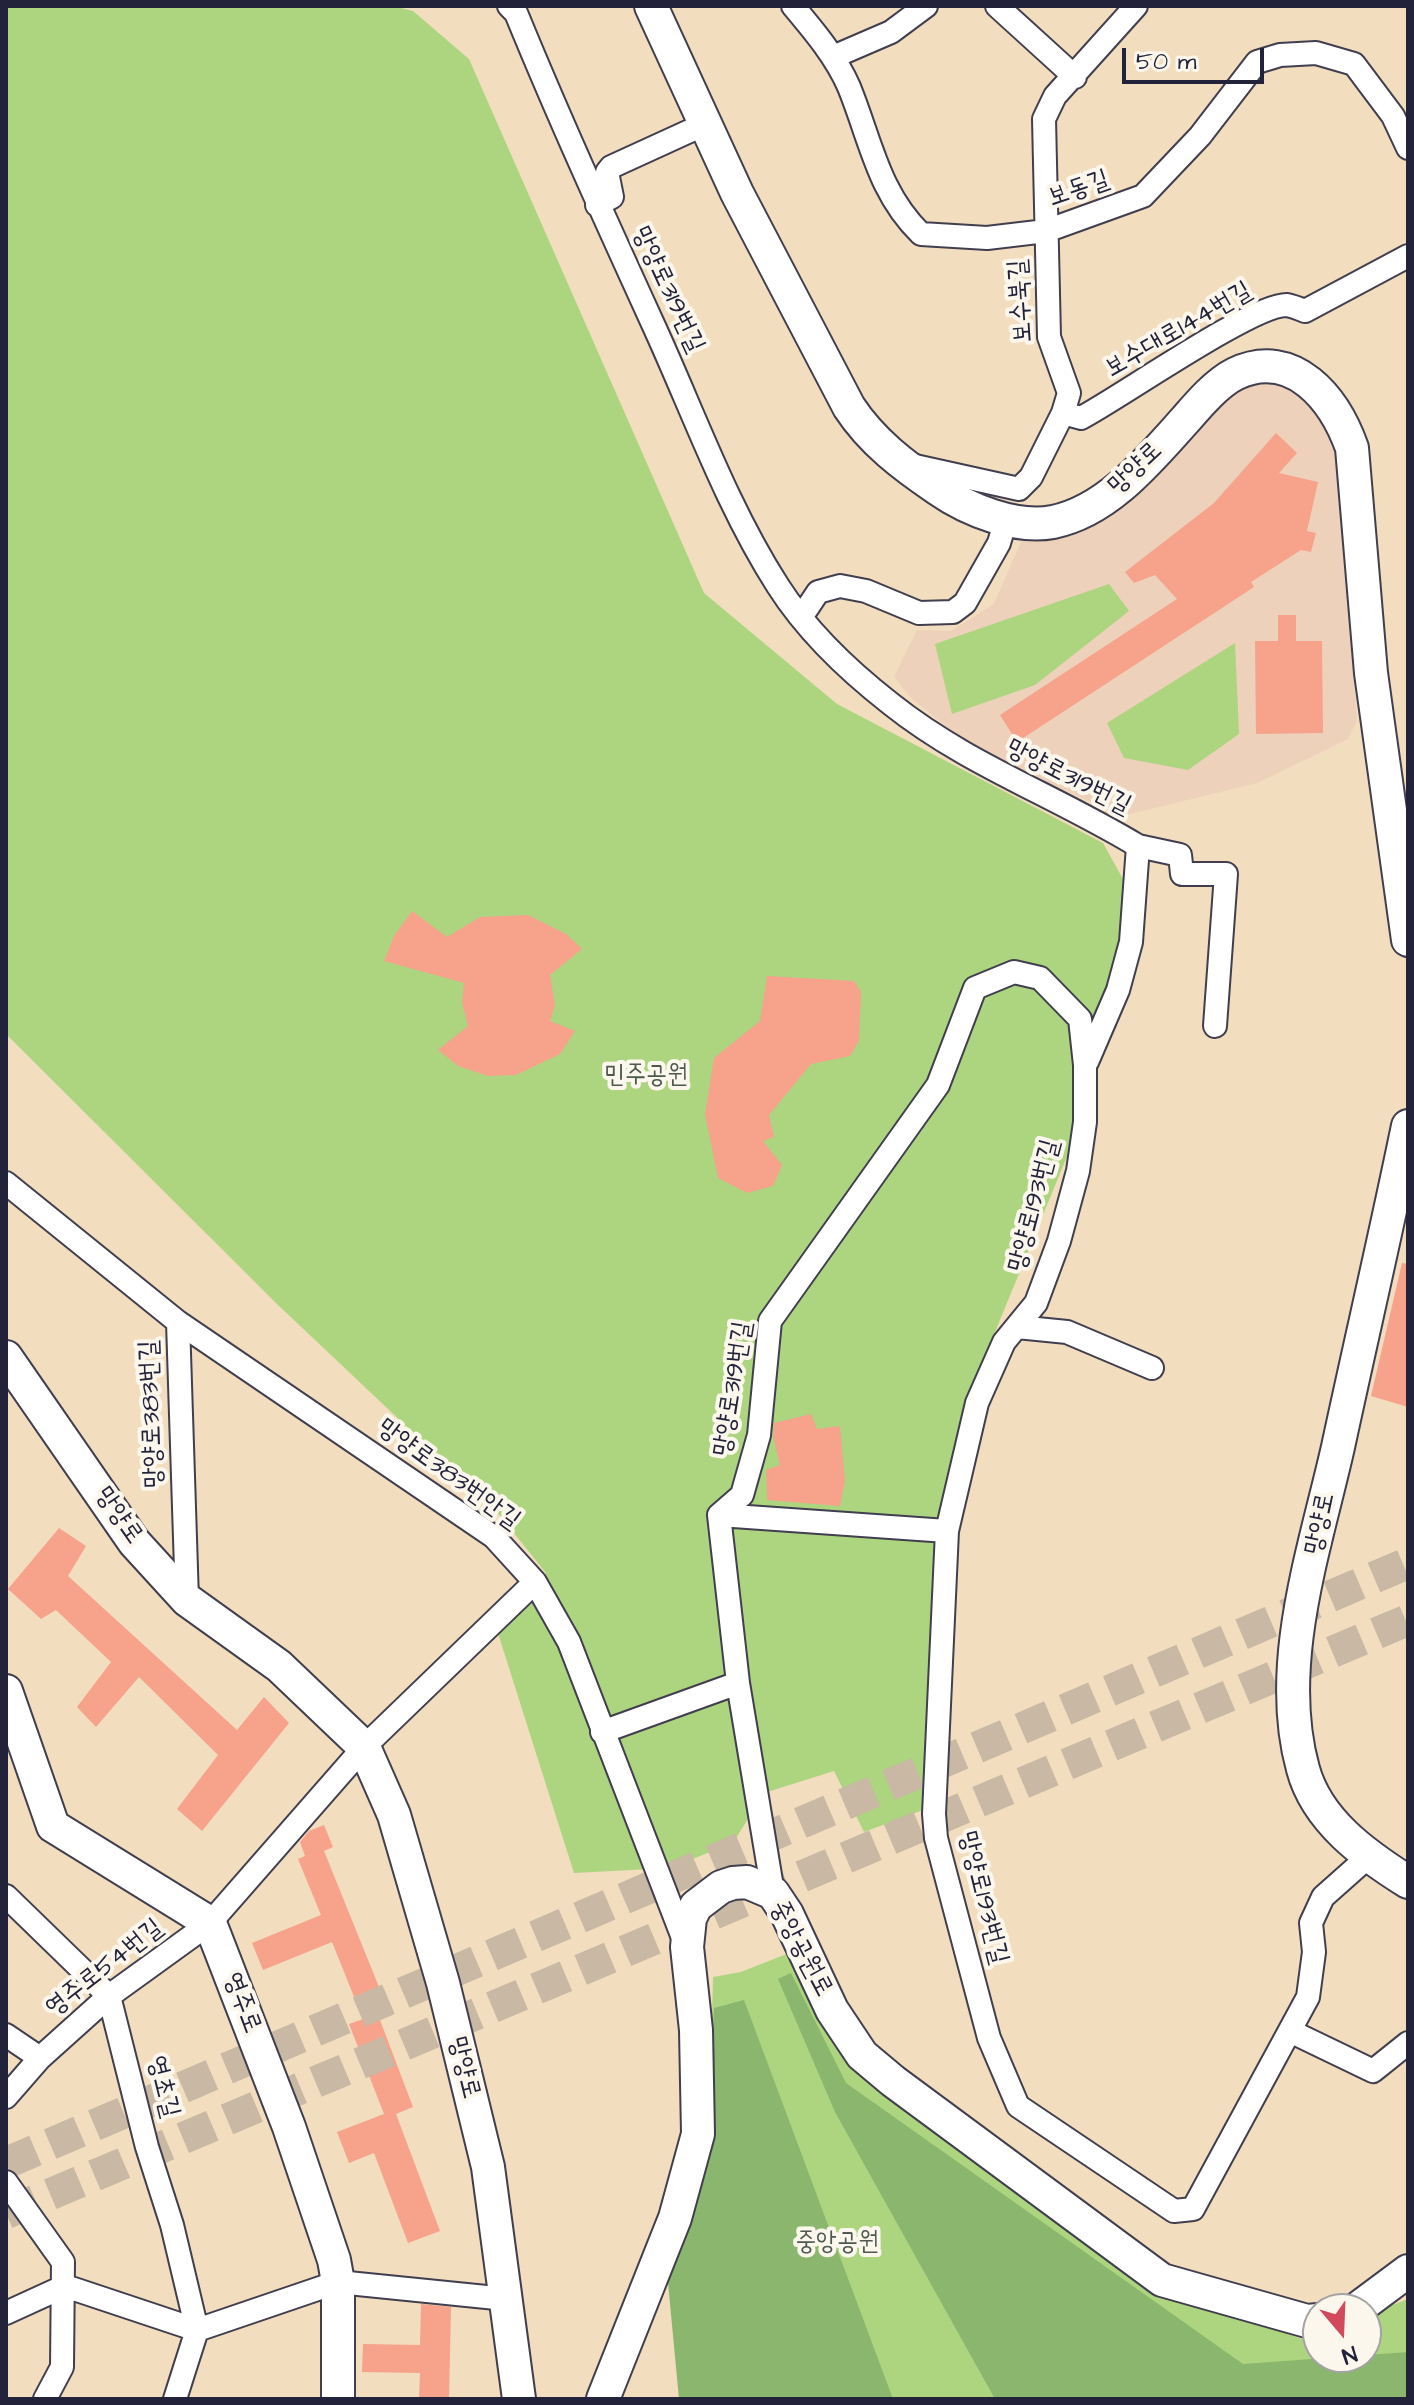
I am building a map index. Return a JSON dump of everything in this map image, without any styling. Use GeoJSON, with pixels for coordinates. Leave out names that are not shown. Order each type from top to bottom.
{"type":"FeatureCollection","features":[{"type":"Feature","properties":{"kind":"main road","name":"망양로"},"geometry":{"type":"LineString","coordinates":[[651,6],[786,293],[849,407],[863,428],[902,463],[965,505],[1006,519],[1052,522],[1107,498],[1143,467],[1203,400],[1236,374],[1268,367],[1300,374],[1318,388],[1342,418],[1352,448],[1371,673],[1408,940]]}},
{"type":"Feature","properties":{"kind":"main road","name":"망양로"},"geometry":{"type":"LineString","coordinates":[[1408,1126],[1301,1615],[1292,1702],[1303,1771],[1327,1817],[1368,1857],[1408,1882]]}},
{"type":"Feature","properties":{"kind":"main road","name":"망양로"},"geometry":{"type":"LineString","coordinates":[[6,1357],[134,1542],[187,1600],[279,1666],[364,1747],[394,1815],[443,1983],[488,2167],[519,2399]]}},
{"type":"Feature","properties":{"kind":"main road"},"geometry":{"type":"LineString","coordinates":[[6,1691],[53,1826],[210,1923]]}},
{"type":"Feature","properties":{"kind":"main road","name":"중앙공원로"},"geometry":{"type":"LineString","coordinates":[[603,2399],[675,2218],[698,2134],[696,2030],[687,1947],[690,1918],[706,1896],[721,1887],[747,1882],[773,1893],[787,1914],[832,2010],[862,2055],[893,2081],[1162,2280],[1302,2320]]}},
{"type":"Feature","properties":{"kind":"main road","name":"영주로"},"geometry":{"type":"LineString","coordinates":[[210,1923],[289,2127],[334,2260],[338,2282],[338,2399]]}},
{"type":"Feature","properties":{"kind":"main road"},"geometry":{"type":"LineString","coordinates":[[1378,2293],[1408,2271]]}},
{"type":"Feature","properties":{"kind":"street","name":"망양로319번길"},"geometry":{"type":"LineString","coordinates":[[509,6],[516,13],[597,205],[719,475],[778,587],[826,645],[891,704],[987,768],[1087,815],[1138,846],[1131,942],[1118,990],[1085,1065]]}},
{"type":"Feature","properties":{"kind":"street","name":"보동길"},"geometry":{"type":"LineString","coordinates":[[793,6],[833,57],[848,84],[896,209],[921,234],[987,238],[1046,231],[1143,196],[1200,136],[1257,62],[1280,55],[1316,53],[1354,64],[1393,116],[1408,148]]}},
{"type":"Feature","properties":{"kind":"street"},"geometry":{"type":"LineString","coordinates":[[833,57],[891,32],[926,6]]}},
{"type":"Feature","properties":{"kind":"street"},"geometry":{"type":"LineString","coordinates":[[997,6],[1068,71]]}},
{"type":"Feature","properties":{"kind":"street","name":"보수북길"},"geometry":{"type":"LineString","coordinates":[[902,463],[1019,489],[1031,477],[1063,413],[1069,393],[1049,337],[1044,119],[1068,71],[1136,6]]}},
{"type":"Feature","properties":{"kind":"street"},"geometry":{"type":"LineString","coordinates":[[597,205],[612,197],[607,172],[611,167],[705,124]]}},
{"type":"Feature","properties":{"kind":"street","name":"보수대로144번길"},"geometry":{"type":"LineString","coordinates":[[1063,413],[1081,418],[1149,379],[1187,352],[1270,309],[1287,305],[1305,311],[1408,256]]}},
{"type":"Feature","properties":{"kind":"street"},"geometry":{"type":"LineString","coordinates":[[802,616],[818,592],[840,586],[866,591],[919,613],[953,612],[965,603],[999,543],[1006,519]]}},
{"type":"Feature","properties":{"kind":"street"},"geometry":{"type":"LineString","coordinates":[[1138,846],[1180,855],[1182,874],[1226,874],[1215,1026]]}},
{"type":"Feature","properties":{"kind":"street","name":"망양로319번길"},"geometry":{"type":"LineString","coordinates":[[719,1515],[742,1495],[759,1435],[770,1321],[938,1085],[975,988],[1014,972],[1040,978],[1080,1019],[1085,1065]]}},
{"type":"Feature","properties":{"kind":"street","name":"망양로193번길"},"geometry":{"type":"LineString","coordinates":[[1085,1065],[1085,1122],[1075,1185],[1059,1241],[1036,1303],[1004,1342],[977,1403],[947,1531],[936,1838],[989,2038],[1018,2106],[1174,2211],[1193,2209],[1292,2032],[1308,1997],[1314,1952],[1311,1923],[1323,1897],[1368,1857]]}},
{"type":"Feature","properties":{"kind":"street","name":"망양로383번안길"},"geometry":{"type":"LineString","coordinates":[[6,1183],[178,1322],[494,1537],[535,1582],[569,1642],[687,1947]]}},
{"type":"Feature","properties":{"kind":"street","name":"망양로383번길"},"geometry":{"type":"LineString","coordinates":[[178,1322],[187,1600]]}},
{"type":"Feature","properties":{"kind":"street"},"geometry":{"type":"LineString","coordinates":[[1017,1327],[1067,1332],[1152,1368]]}},
{"type":"Feature","properties":{"kind":"street"},"geometry":{"type":"LineString","coordinates":[[773,1893],[738,1683],[719,1515],[947,1531]]}},
{"type":"Feature","properties":{"kind":"street"},"geometry":{"type":"LineString","coordinates":[[364,1747],[535,1582]]}},
{"type":"Feature","properties":{"kind":"street"},"geometry":{"type":"LineString","coordinates":[[602,1732],[738,1683]]}},
{"type":"Feature","properties":{"kind":"street","name":"영주로54번길"},"geometry":{"type":"LineString","coordinates":[[6,2097],[40,2058],[109,1996],[210,1923],[364,1747]]}},
{"type":"Feature","properties":{"kind":"street"},"geometry":{"type":"LineString","coordinates":[[6,1896],[109,1996]]}},
{"type":"Feature","properties":{"kind":"street","name":"영초길"},"geometry":{"type":"LineString","coordinates":[[109,1996],[147,2147],[172,2225],[197,2330]]}},
{"type":"Feature","properties":{"kind":"street"},"geometry":{"type":"LineString","coordinates":[[1292,2032],[1373,2071],[1408,2043]]}},
{"type":"Feature","properties":{"kind":"street"},"geometry":{"type":"LineString","coordinates":[[6,2035],[40,2058]]}},
{"type":"Feature","properties":{"kind":"street"},"geometry":{"type":"LineString","coordinates":[[6,2182],[63,2262],[62,2367],[45,2399]]}},
{"type":"Feature","properties":{"kind":"street"},"geometry":{"type":"LineString","coordinates":[[6,2313],[65,2286],[197,2330],[338,2282],[506,2299]]}},
{"type":"Feature","properties":{"kind":"street"},"geometry":{"type":"LineString","coordinates":[[175,2399],[197,2330]]}},
{"type":"Feature","properties":{"kind":"shaded area"},"geometry":{"type":"Polygon","coordinates":[[[1263,381],[1297,384],[1338,444],[1357,721],[1348,739],[1257,783],[1122,816],[974,749],[911,698],[894,677],[917,630],[951,631],[994,604],[1023,537],[1229,393],[1263,381]]]}},
{"type":"Feature","properties":{"kind":"green space","name":"민주공원"},"geometry":{"type":"Polygon","coordinates":[[[6,6],[393,6],[413,11],[469,59],[704,593],[837,704],[1103,843],[1123,879],[1118,957],[1076,1069],[1070,1149],[968,1398],[935,1538],[923,1810],[864,1832],[834,1771],[764,1793],[733,1843],[670,1868],[574,1873],[496,1627],[546,1573],[497,1512],[278,1305],[6,1034],[6,6]]]}},
{"type":"Feature","properties":{"kind":"green space"},"geometry":{"type":"Polygon","coordinates":[[[1109,584],[1129,611],[1035,685],[952,714],[935,644],[1109,584]]]}},
{"type":"Feature","properties":{"kind":"green space"},"geometry":{"type":"Polygon","coordinates":[[[1235,643],[1239,734],[1188,770],[1124,758],[1107,723],[1235,643]]]}},
{"type":"Feature","properties":{"kind":"green space","name":"중앙공원"},"geometry":{"type":"Polygon","coordinates":[[[794,1951],[825,2014],[1160,2290],[1302,2339],[1302,2373],[1382,2373],[1382,2309],[1408,2299],[1408,2399],[679,2399],[709,2136],[713,1977],[741,1972],[794,1951]]]}},
{"type":"Feature","properties":{"kind":"green space"},"geometry":{"type":"Polygon","coordinates":[[[791,1973],[846,2083],[1243,2364],[1302,2360],[1302,2373],[1382,2373],[1382,2354],[1408,2352],[1408,2399],[995,2399],[835,2112],[778,1979],[791,1973]]]}},
{"type":"Feature","properties":{"kind":"green space"},"geometry":{"type":"Polygon","coordinates":[[[744,2000],[893,2399],[679,2399],[667,2272],[709,2136],[714,2008],[744,2000]]]}},
{"type":"Feature","properties":{"kind":"building"},"geometry":{"type":"Polygon","coordinates":[[[1276,433],[1297,453],[1279,473],[1318,482],[1307,531],[1316,533],[1311,552],[1301,550],[1251,582],[1254,587],[1017,742],[1000,715],[1177,599],[1155,575],[1134,583],[1125,572],[1214,503],[1276,433]]]}},
{"type":"Feature","properties":{"kind":"building"},"geometry":{"type":"Polygon","coordinates":[[[1278,615],[1296,615],[1296,641],[1322,641],[1323,733],[1256,734],[1255,641],[1278,641],[1278,615]]]}},
{"type":"Feature","properties":{"kind":"building"},"geometry":{"type":"Polygon","coordinates":[[[412,911],[447,937],[480,917],[528,915],[566,934],[582,949],[550,975],[555,1005],[550,1021],[575,1031],[560,1054],[516,1075],[488,1076],[458,1066],[438,1050],[468,1026],[462,1003],[464,983],[384,961],[394,936],[412,911]]]}},
{"type":"Feature","properties":{"kind":"building"},"geometry":{"type":"Polygon","coordinates":[[[767,976],[854,981],[861,992],[859,1041],[850,1056],[811,1064],[769,1115],[774,1137],[763,1141],[782,1165],[773,1186],[747,1193],[718,1178],[705,1114],[714,1058],[760,1021],[767,976]]]}},
{"type":"Feature","properties":{"kind":"building"},"geometry":{"type":"Polygon","coordinates":[[[1402,1263],[1408,1264],[1408,1407],[1371,1396],[1402,1263]]]}},
{"type":"Feature","properties":{"kind":"building"},"geometry":{"type":"Polygon","coordinates":[[[811,1414],[817,1429],[840,1426],[845,1481],[840,1506],[767,1500],[766,1470],[780,1465],[773,1436],[774,1423],[811,1414]]]}},
{"type":"Feature","properties":{"kind":"building"},"geometry":{"type":"Polygon","coordinates":[[[59,1528],[86,1546],[68,1576],[237,1730],[264,1697],[289,1723],[202,1831],[177,1809],[218,1755],[139,1677],[96,1727],[77,1707],[111,1662],[56,1610],[41,1619],[8,1589],[59,1528]]]}},
{"type":"Feature","properties":{"kind":"building"},"geometry":{"type":"Polygon","coordinates":[[[324,1825],[333,1847],[324,1851],[379,1987],[369,1991],[413,2107],[396,2114],[440,2231],[408,2243],[374,2153],[349,2163],[337,2132],[384,2114],[349,2024],[363,2019],[332,1942],[263,1970],[252,1943],[321,1915],[298,1859],[305,1856],[300,1842],[309,1831],[324,1825]]]}},
{"type":"Feature","properties":{"kind":"building"},"geometry":{"type":"Polygon","coordinates":[[[421,2304],[451,2307],[449,2399],[419,2399],[420,2373],[362,2372],[363,2344],[420,2345],[421,2304]]]}},
{"type":"Feature","properties":{"kind":"tunnel"},"geometry":{"type":"LineString","coordinates":[[6,2163],[1408,1563]]}},
{"type":"Feature","properties":{"kind":"tunnel"},"geometry":{"type":"LineString","coordinates":[[6,2213],[1408,1620]]}}]}
